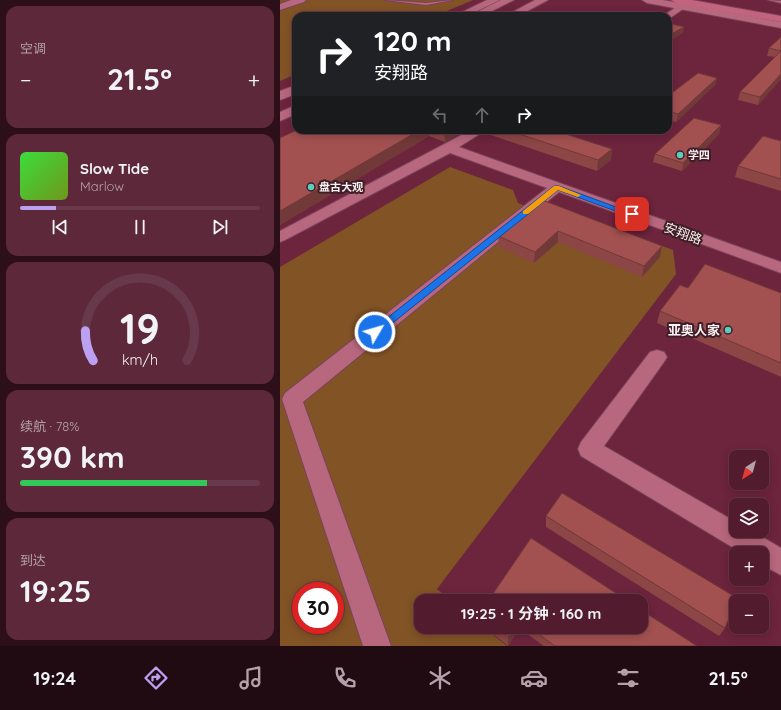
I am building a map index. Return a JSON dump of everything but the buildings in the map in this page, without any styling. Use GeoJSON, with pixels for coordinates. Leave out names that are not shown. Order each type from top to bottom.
{"type":"FeatureCollection","features":[{"type":"Feature","properties":{"kind":"highway"},"geometry":{"type":"LineString","coordinates":[[709,0],[781,13]]}},
{"type":"Feature","properties":{"kind":"highway"},"geometry":{"type":"LineString","coordinates":[[766,2],[781,7]]}},
{"type":"Feature","properties":{"kind":"highway"},"geometry":{"type":"LineString","coordinates":[[679,3],[766,16],[781,20]]}},
{"type":"Feature","properties":{"kind":"street"},"geometry":{"type":"LineString","coordinates":[[280,6],[292,0]]}},
{"type":"Feature","properties":{"kind":"street"},"geometry":{"type":"LineString","coordinates":[[280,6],[301,0]]}},
{"type":"Feature","properties":{"kind":"street"},"geometry":{"type":"LineString","coordinates":[[469,12],[495,0]]}},
{"type":"Feature","properties":{"kind":"street"},"geometry":{"type":"LineString","coordinates":[[483,12],[509,0]]}},
{"type":"Feature","properties":{"kind":"street"},"geometry":{"type":"LineString","coordinates":[[502,12],[527,0]]}},
{"type":"Feature","properties":{"kind":"street"},"geometry":{"type":"LineString","coordinates":[[518,12],[543,0]]}},
{"type":"Feature","properties":{"kind":"street"},"geometry":{"type":"LineString","coordinates":[[647,0],[679,3],[781,25]]}},
{"type":"Feature","properties":{"kind":"street"},"geometry":{"type":"LineString","coordinates":[[671,12],[679,3]]}},
{"type":"Feature","properties":{"kind":"street"},"geometry":{"type":"LineString","coordinates":[[280,117],[292,111]]}},
{"type":"Feature","properties":{"kind":"street"},"geometry":{"type":"LineString","coordinates":[[280,237],[473,134]]}},
{"type":"Feature","properties":{"kind":"street","name":"安翔路"},"geometry":{"type":"LineString","coordinates":[[449,148],[781,268]]}},
{"type":"Feature","properties":{"kind":"street"},"geometry":{"type":"LineString","coordinates":[[377,646],[292,399],[557,187]]}},
{"type":"Feature","properties":{"kind":"street"},"geometry":{"type":"LineString","coordinates":[[657,357],[589,449],[781,562]]}},
{"type":"Feature","properties":{"kind":"lane"},"geometry":{"type":"LineString","coordinates":[[387,0],[426,4],[451,0]]}},
{"type":"Feature","properties":{"kind":"lane"},"geometry":{"type":"LineString","coordinates":[[766,2],[781,2]]}},
{"type":"Feature","properties":{"kind":"shaded area"},"geometry":{"type":"Polygon","coordinates":[[[280,0],[473,0],[444,12],[292,12],[292,76],[280,81],[280,0]]]}},
{"type":"Feature","properties":{"kind":"shaded area"},"geometry":{"type":"Polygon","coordinates":[[[450,167],[513,190],[518,203],[536,211],[553,205],[673,250],[676,274],[437,589],[443,594],[414,594],[414,634],[492,634],[507,646],[280,646],[280,267],[450,167]]]}},
{"type":"Feature","properties":{"kind":"slow traffic"},"geometry":{"type":"LineString","coordinates":[[526,213],[557,187],[578,195]]}},
{"type":"Feature","properties":{"kind":"place","name":"学四"},"geometry":{"type":"Point","coordinates":[680,155]}},
{"type":"Feature","properties":{"kind":"place","name":"盘古大观"},"geometry":{"type":"Point","coordinates":[311,187]}},
{"type":"Feature","properties":{"kind":"place","name":"亚奥人家"},"geometry":{"type":"Point","coordinates":[728,330]}},
{"type":"Feature","properties":{"kind":"route"},"geometry":{"type":"LineString","coordinates":[[375,332],[557,187],[632,214]]}}]}
